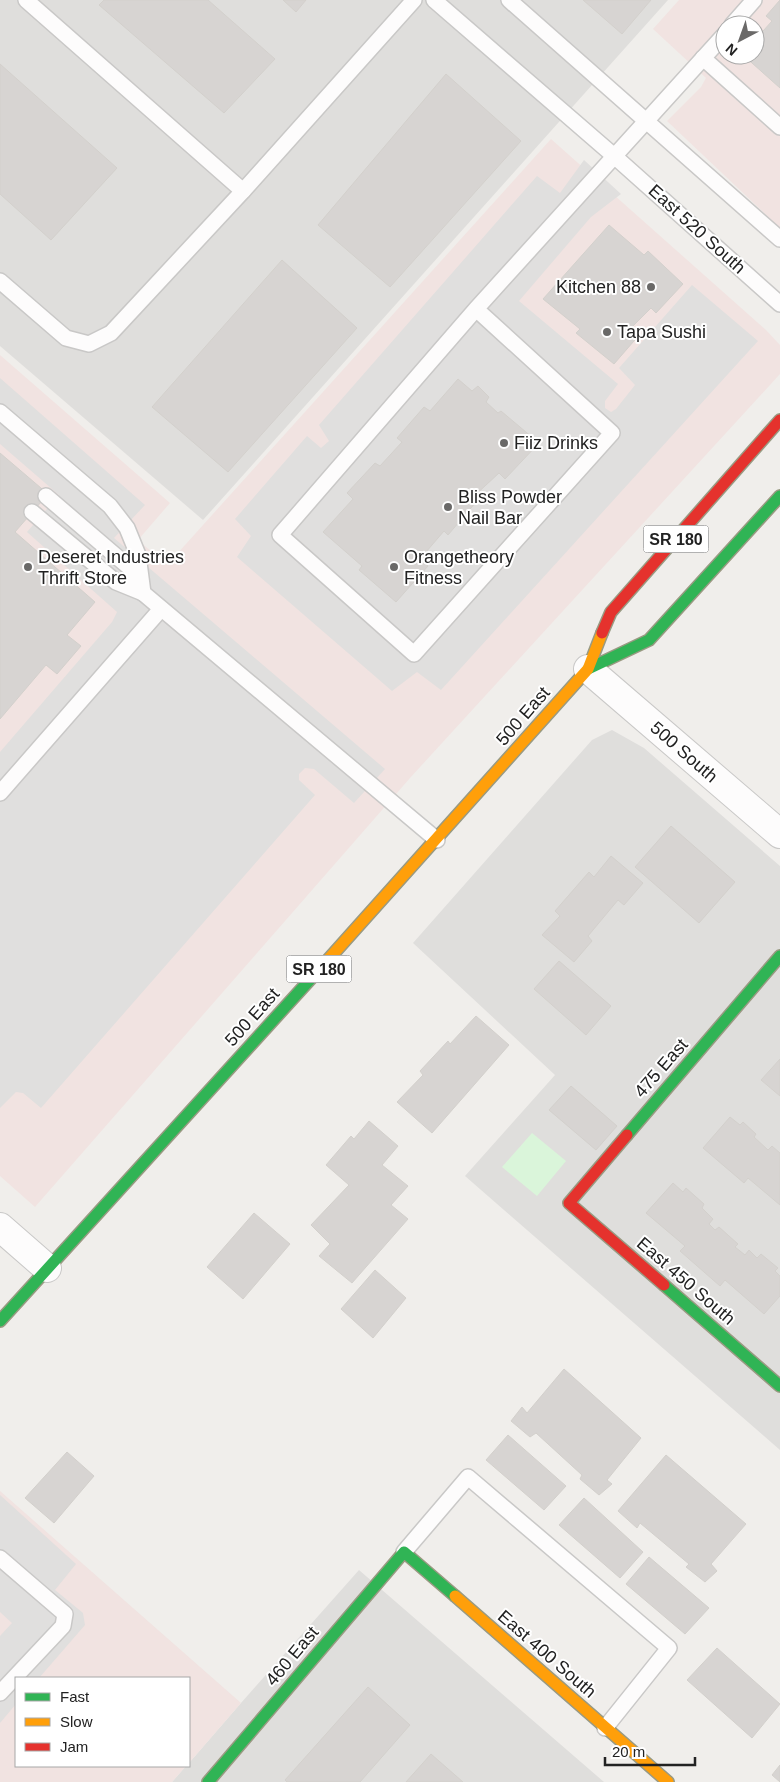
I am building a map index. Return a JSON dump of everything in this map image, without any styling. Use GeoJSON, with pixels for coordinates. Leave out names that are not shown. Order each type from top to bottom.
{"type":"FeatureCollection","features":[{"type":"Feature","properties":{"kind":"main road","name":"500 East"},"geometry":{"type":"LineString","coordinates":[[0,1321],[437,840],[588,669],[611,612],[780,420]]}},
{"type":"Feature","properties":{"kind":"main road","name":"500 East"},"geometry":{"type":"LineString","coordinates":[[588,669],[649,640],[780,496]]}},
{"type":"Feature","properties":{"kind":"main road","name":"475 East"},"geometry":{"type":"LineString","coordinates":[[569,1203],[780,956]]}},
{"type":"Feature","properties":{"kind":"main road","name":"East 450 South"},"geometry":{"type":"LineString","coordinates":[[569,1203],[780,1386]]}},
{"type":"Feature","properties":{"kind":"main road","name":"East 400 South"},"geometry":{"type":"LineString","coordinates":[[404,1552],[668,1782]]}},
{"type":"Feature","properties":{"kind":"main road","name":"460 East"},"geometry":{"type":"LineString","coordinates":[[208,1782],[404,1552]]}},
{"type":"Feature","properties":{"kind":"street","name":"500 South"},"geometry":{"type":"LineString","coordinates":[[588,669],[780,834]]}},
{"type":"Feature","properties":{"kind":"street"},"geometry":{"type":"LineString","coordinates":[[0,1227],[47,1268]]}},
{"type":"Feature","properties":{"kind":"lane"},"geometry":{"type":"LineString","coordinates":[[26,0],[243,191]]}},
{"type":"Feature","properties":{"kind":"lane"},"geometry":{"type":"LineString","coordinates":[[0,281],[66,338],[89,344],[111,333],[243,191],[414,0]]}},
{"type":"Feature","properties":{"kind":"lane","name":"East 520 South"},"geometry":{"type":"LineString","coordinates":[[434,0],[613,155],[780,304]]}},
{"type":"Feature","properties":{"kind":"lane"},"geometry":{"type":"LineString","coordinates":[[509,0],[780,239]]}},
{"type":"Feature","properties":{"kind":"lane"},"geometry":{"type":"LineString","coordinates":[[741,15],[754,0]]}},
{"type":"Feature","properties":{"kind":"lane"},"geometry":{"type":"LineString","coordinates":[[476,309],[612,433],[414,654],[280,535],[476,309],[613,155],[715,45]]}},
{"type":"Feature","properties":{"kind":"lane"},"geometry":{"type":"LineString","coordinates":[[703,58],[780,127]]}},
{"type":"Feature","properties":{"kind":"lane"},"geometry":{"type":"LineString","coordinates":[[0,412],[110,506],[127,528],[138,555],[143,593]]}},
{"type":"Feature","properties":{"kind":"lane"},"geometry":{"type":"LineString","coordinates":[[46,496],[130,568],[143,593]]}},
{"type":"Feature","properties":{"kind":"lane"},"geometry":{"type":"LineString","coordinates":[[32,512],[116,582],[143,593],[437,840]]}},
{"type":"Feature","properties":{"kind":"lane"},"geometry":{"type":"LineString","coordinates":[[0,793],[161,609]]}},
{"type":"Feature","properties":{"kind":"lane"},"geometry":{"type":"LineString","coordinates":[[404,1552],[468,1477],[669,1648],[605,1728]]}},
{"type":"Feature","properties":{"kind":"lane"},"geometry":{"type":"LineString","coordinates":[[0,1558],[64,1614],[63,1626],[0,1693]]}},
{"type":"Feature","properties":{"kind":"shaded area"},"geometry":{"type":"Polygon","coordinates":[[[0,0],[668,0],[203,520],[0,346],[0,0]]]}},
{"type":"Feature","properties":{"kind":"shaded area"},"geometry":{"type":"Polygon","coordinates":[[[679,0],[780,0],[780,228],[667,121],[701,87],[706,78],[653,29],[679,0]]]}},
{"type":"Feature","properties":{"kind":"shaded area"},"geometry":{"type":"Polygon","coordinates":[[[551,139],[766,330],[780,345],[780,374],[410,778],[35,1207],[0,1176],[0,355],[170,503],[138,540],[167,565],[551,139]]]}},
{"type":"Feature","properties":{"kind":"shaded area"},"geometry":{"type":"Polygon","coordinates":[[[584,160],[621,194],[591,217],[519,301],[618,384],[605,401],[605,408],[611,412],[616,409],[635,385],[619,368],[692,285],[758,341],[441,690],[417,672],[392,691],[237,557],[251,536],[235,519],[307,436],[321,448],[329,441],[319,425],[537,176],[560,193],[584,160]]]}},
{"type":"Feature","properties":{"kind":"shaded area"},"geometry":{"type":"Polygon","coordinates":[[[0,378],[145,505],[114,538],[385,769],[354,803],[314,769],[305,768],[299,774],[299,780],[315,795],[41,1108],[23,1093],[16,1092],[0,1108],[0,752],[112,622],[117,612],[27,532],[59,495],[0,444],[0,378]]]}},
{"type":"Feature","properties":{"kind":"shaded area"},"geometry":{"type":"Polygon","coordinates":[[[612,730],[644,748],[780,866],[780,1450],[465,1176],[555,1075],[413,943],[592,740],[612,730]]]}},
{"type":"Feature","properties":{"kind":"shaded area"},"geometry":{"type":"Polygon","coordinates":[[[0,1491],[241,1703],[190,1762],[190,1677],[15,1677],[15,1767],[185,1767],[172,1782],[0,1782],[0,1491]]]}},
{"type":"Feature","properties":{"kind":"shaded area"},"geometry":{"type":"Polygon","coordinates":[[[0,1495],[76,1564],[55,1590],[83,1613],[85,1625],[40,1677],[15,1677],[15,1705],[0,1723],[0,1636],[12,1623],[0,1612],[0,1495]]]}},
{"type":"Feature","properties":{"kind":"shaded area"},"geometry":{"type":"Polygon","coordinates":[[[359,1570],[604,1782],[172,1782],[185,1767],[190,1767],[190,1762],[359,1570]]]}},
{"type":"Feature","properties":{"kind":"green space"},"geometry":{"type":"Polygon","coordinates":[[[532,1133],[566,1161],[537,1196],[502,1167],[532,1133]]]}},
{"type":"Feature","properties":{"kind":"building"},"geometry":{"type":"Polygon","coordinates":[[[104,0],[208,0],[275,59],[224,113],[99,5],[104,0]]]}},
{"type":"Feature","properties":{"kind":"building"},"geometry":{"type":"Polygon","coordinates":[[[283,0],[306,0],[296,12],[283,0]]]}},
{"type":"Feature","properties":{"kind":"building"},"geometry":{"type":"Polygon","coordinates":[[[583,0],[651,0],[622,34],[583,0]]]}},
{"type":"Feature","properties":{"kind":"building"},"geometry":{"type":"Polygon","coordinates":[[[780,0],[780,88],[754,65],[765,65],[765,29],[772,21],[766,16],[780,0]]]}},
{"type":"Feature","properties":{"kind":"building"},"geometry":{"type":"Polygon","coordinates":[[[0,64],[117,168],[51,240],[0,194],[0,64]]]}},
{"type":"Feature","properties":{"kind":"building"},"geometry":{"type":"Polygon","coordinates":[[[446,74],[521,141],[390,287],[318,225],[446,74]]]}},
{"type":"Feature","properties":{"kind":"building"},"geometry":{"type":"Polygon","coordinates":[[[609,225],[644,255],[648,251],[683,284],[656,313],[651,308],[632,327],[640,334],[614,364],[576,333],[580,329],[543,299],[609,225]]]}},
{"type":"Feature","properties":{"kind":"building"},"geometry":{"type":"Polygon","coordinates":[[[282,260],[357,328],[228,472],[152,407],[282,260]]]}},
{"type":"Feature","properties":{"kind":"building"},"geometry":{"type":"Polygon","coordinates":[[[458,379],[472,391],[478,386],[489,397],[486,402],[498,413],[501,411],[539,443],[505,479],[499,473],[472,498],[477,501],[448,535],[444,531],[420,559],[428,566],[396,602],[359,570],[362,566],[323,532],[353,499],[347,493],[375,463],[380,466],[402,442],[397,438],[424,407],[430,411],[458,379]]]}},
{"type":"Feature","properties":{"kind":"building","name":"Deseret Industries Thrift Store"},"geometry":{"type":"Polygon","coordinates":[[[0,453],[48,494],[15,532],[95,602],[67,635],[81,646],[57,674],[46,665],[0,719],[0,453]]]}},
{"type":"Feature","properties":{"kind":"building"},"geometry":{"type":"Polygon","coordinates":[[[671,826],[735,882],[699,923],[635,867],[671,826]]]}},
{"type":"Feature","properties":{"kind":"building"},"geometry":{"type":"Polygon","coordinates":[[[611,856],[643,883],[624,905],[618,900],[588,936],[592,941],[574,962],[542,935],[560,916],[555,911],[589,872],[594,877],[611,856]]]}},
{"type":"Feature","properties":{"kind":"building"},"geometry":{"type":"Polygon","coordinates":[[[559,961],[611,1006],[586,1035],[534,989],[559,961]]]}},
{"type":"Feature","properties":{"kind":"building"},"geometry":{"type":"Polygon","coordinates":[[[476,1016],[509,1045],[432,1133],[397,1102],[423,1075],[420,1071],[448,1041],[450,1044],[476,1016]]]}},
{"type":"Feature","properties":{"kind":"building"},"geometry":{"type":"Polygon","coordinates":[[[780,1059],[780,1096],[761,1080],[780,1059]]]}},
{"type":"Feature","properties":{"kind":"building"},"geometry":{"type":"Polygon","coordinates":[[[571,1086],[617,1126],[596,1150],[549,1110],[571,1086]]]}},
{"type":"Feature","properties":{"kind":"building"},"geometry":{"type":"Polygon","coordinates":[[[730,1117],[740,1125],[743,1122],[756,1134],[754,1137],[768,1150],[772,1146],[780,1153],[780,1205],[748,1178],[744,1183],[703,1148],[730,1117]]]}},
{"type":"Feature","properties":{"kind":"building"},"geometry":{"type":"Polygon","coordinates":[[[369,1121],[398,1146],[382,1165],[408,1186],[391,1205],[408,1219],[352,1283],[319,1256],[330,1244],[311,1225],[349,1185],[326,1165],[351,1136],[354,1139],[369,1121]]]}},
{"type":"Feature","properties":{"kind":"building"},"geometry":{"type":"Polygon","coordinates":[[[673,1183],[683,1192],[686,1188],[704,1204],[702,1208],[713,1219],[709,1224],[715,1230],[719,1227],[738,1244],[735,1247],[745,1255],[749,1250],[757,1258],[761,1254],[778,1268],[775,1271],[780,1276],[780,1296],[764,1314],[725,1280],[720,1286],[680,1251],[685,1246],[646,1213],[673,1183]]]}},
{"type":"Feature","properties":{"kind":"building"},"geometry":{"type":"Polygon","coordinates":[[[254,1213],[290,1244],[243,1299],[207,1267],[254,1213]]]}},
{"type":"Feature","properties":{"kind":"building"},"geometry":{"type":"Polygon","coordinates":[[[375,1270],[406,1298],[373,1338],[341,1309],[375,1270]]]}},
{"type":"Feature","properties":{"kind":"building"},"geometry":{"type":"Polygon","coordinates":[[[564,1369],[641,1438],[607,1480],[612,1484],[599,1495],[580,1479],[582,1475],[536,1433],[530,1437],[511,1421],[522,1407],[527,1413],[564,1369]]]}},
{"type":"Feature","properties":{"kind":"building"},"geometry":{"type":"Polygon","coordinates":[[[508,1435],[566,1486],[544,1510],[486,1460],[508,1435]]]}},
{"type":"Feature","properties":{"kind":"building"},"geometry":{"type":"Polygon","coordinates":[[[67,1452],[94,1476],[54,1523],[25,1498],[67,1452]]]}},
{"type":"Feature","properties":{"kind":"building"},"geometry":{"type":"Polygon","coordinates":[[[666,1455],[746,1524],[711,1564],[717,1571],[705,1582],[686,1567],[689,1564],[640,1523],[637,1528],[618,1511],[666,1455]]]}},
{"type":"Feature","properties":{"kind":"building"},"geometry":{"type":"Polygon","coordinates":[[[584,1498],[643,1552],[620,1578],[559,1525],[584,1498]]]}},
{"type":"Feature","properties":{"kind":"building"},"geometry":{"type":"Polygon","coordinates":[[[649,1557],[709,1608],[685,1634],[626,1584],[649,1557]]]}},
{"type":"Feature","properties":{"kind":"building"},"geometry":{"type":"Polygon","coordinates":[[[717,1648],[780,1704],[752,1738],[687,1680],[717,1648]]]}},
{"type":"Feature","properties":{"kind":"building"},"geometry":{"type":"Polygon","coordinates":[[[368,1687],[410,1725],[360,1782],[287,1782],[285,1780],[368,1687]]]}},
{"type":"Feature","properties":{"kind":"building"},"geometry":{"type":"Polygon","coordinates":[[[431,1754],[463,1782],[406,1782],[431,1754]]]}},
{"type":"Feature","properties":{"kind":"building"},"geometry":{"type":"Polygon","coordinates":[[[780,1765],[780,1782],[772,1775],[780,1765]]]}},
{"type":"Feature","properties":{"kind":"traffic: fast"},"geometry":{"type":"LineString","coordinates":[[588,669],[649,640],[780,496]]}},
{"type":"Feature","properties":{"kind":"traffic: fast"},"geometry":{"type":"LineString","coordinates":[[627,1135],[780,956]]}},
{"type":"Feature","properties":{"kind":"traffic: fast"},"geometry":{"type":"LineString","coordinates":[[0,1321],[326,962]]}},
{"type":"Feature","properties":{"kind":"traffic: fast"},"geometry":{"type":"LineString","coordinates":[[664,1285],[780,1386]]}},
{"type":"Feature","properties":{"kind":"traffic: fast"},"geometry":{"type":"LineString","coordinates":[[208,1782],[404,1552],[455,1596]]}},
{"type":"Feature","properties":{"kind":"traffic: slow"},"geometry":{"type":"LineString","coordinates":[[326,962],[588,669],[602,633]]}},
{"type":"Feature","properties":{"kind":"traffic: slow"},"geometry":{"type":"LineString","coordinates":[[455,1596],[668,1782]]}},
{"type":"Feature","properties":{"kind":"traffic: jam"},"geometry":{"type":"LineString","coordinates":[[602,633],[611,612],[780,420]]}},
{"type":"Feature","properties":{"kind":"traffic: jam"},"geometry":{"type":"LineString","coordinates":[[627,1135],[569,1203],[664,1285]]}},
{"type":"Feature","properties":{"kind":"place","name":"Kitchen 88"},"geometry":{"type":"Point","coordinates":[651,287]}},
{"type":"Feature","properties":{"kind":"place","name":"Tapa Sushi"},"geometry":{"type":"Point","coordinates":[607,332]}},
{"type":"Feature","properties":{"kind":"place","name":"Fiiz Drinks"},"geometry":{"type":"Point","coordinates":[504,443]}},
{"type":"Feature","properties":{"kind":"place","name":"Bliss Powder Nail Bar"},"geometry":{"type":"Point","coordinates":[448,507]}},
{"type":"Feature","properties":{"kind":"place","name":"Deseret Industries Thrift Store"},"geometry":{"type":"Point","coordinates":[28,567]}},
{"type":"Feature","properties":{"kind":"place","name":"Orangetheory Fitness"},"geometry":{"type":"Point","coordinates":[394,567]}}]}
